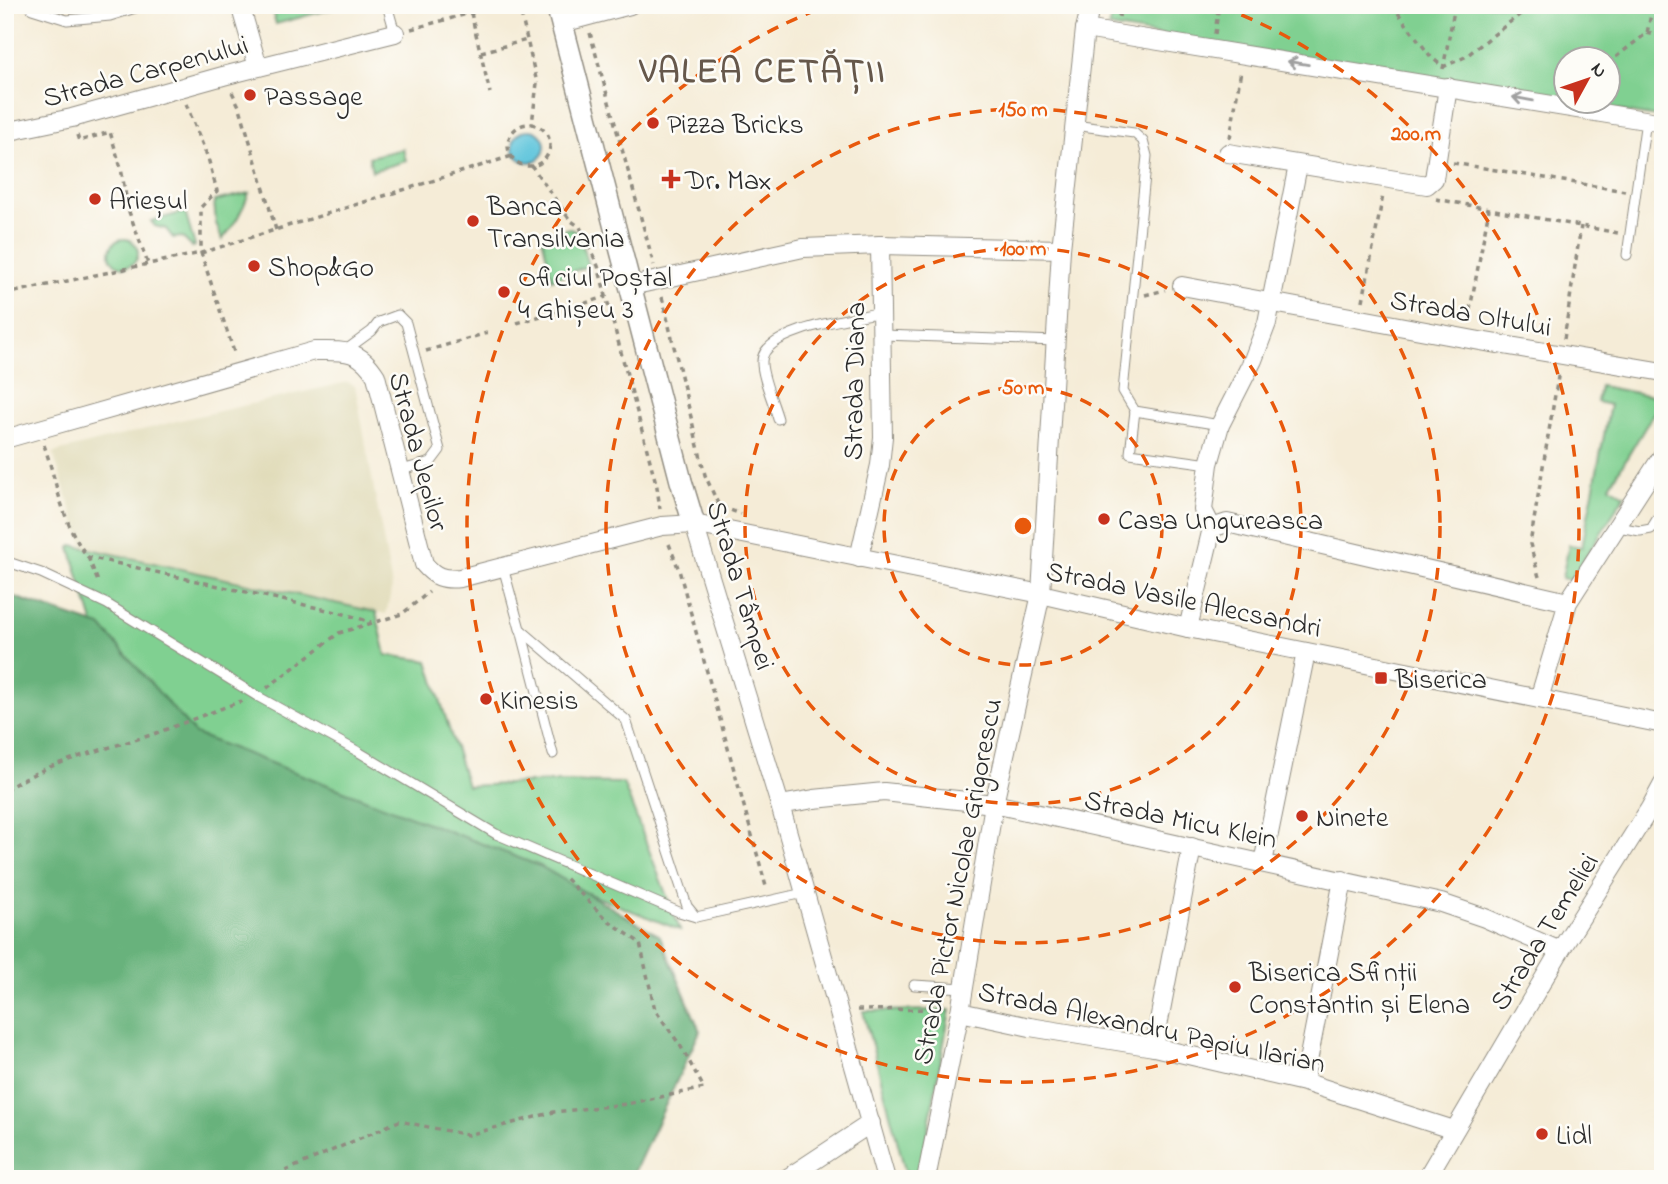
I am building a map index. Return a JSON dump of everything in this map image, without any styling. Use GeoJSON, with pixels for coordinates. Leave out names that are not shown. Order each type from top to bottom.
{"type":"FeatureCollection","features":[{"type":"Feature","properties":{"kind":"street"},"geometry":{"type":"LineString","coordinates":[[240,5],[257,67]]}},
{"type":"Feature","properties":{"kind":"street"},"geometry":{"type":"LineString","coordinates":[[559,14],[630,5]]}},
{"type":"Feature","properties":{"kind":"street","name":"Strada Pictor Nicolae Grigorescu"},"geometry":{"type":"LineString","coordinates":[[926,1179],[960,1012],[994,804],[1041,594],[1061,249],[1074,125],[1091,5]]}},
{"type":"Feature","properties":{"kind":"street","name":"Strada Tâmpei"},"geometry":{"type":"LineString","coordinates":[[559,14],[681,481],[780,805],[887,1179]]}},
{"type":"Feature","properties":{"kind":"street"},"geometry":{"type":"LineString","coordinates":[[1086,29],[1445,82],[1654,122]]}},
{"type":"Feature","properties":{"kind":"street","name":"Strada Carpenului"},"geometry":{"type":"LineString","coordinates":[[5,132],[72,118],[257,67],[395,33]]}},
{"type":"Feature","properties":{"kind":"street"},"geometry":{"type":"LineString","coordinates":[[1228,153],[1422,185],[1430,184],[1434,178],[1437,160],[1445,82]]}},
{"type":"Feature","properties":{"kind":"street"},"geometry":{"type":"LineString","coordinates":[[1188,628],[1212,528],[1203,510],[1209,464],[1220,425],[1253,360],[1266,323],[1298,165]]}},
{"type":"Feature","properties":{"kind":"street"},"geometry":{"type":"LineString","coordinates":[[631,286],[803,248],[880,245],[1061,249]]}},
{"type":"Feature","properties":{"kind":"street","name":"Strada Diana"},"geometry":{"type":"LineString","coordinates":[[859,558],[880,465],[884,405],[880,245]]}},
{"type":"Feature","properties":{"kind":"street","name":"Strada Oltului"},"geometry":{"type":"LineString","coordinates":[[1182,286],[1465,339],[1663,372]]}},
{"type":"Feature","properties":{"kind":"street"},"geometry":{"type":"LineString","coordinates":[[5,439],[314,351],[345,351]]}},
{"type":"Feature","properties":{"kind":"street","name":"Strada Jepilor"},"geometry":{"type":"LineString","coordinates":[[345,351],[358,355],[368,363],[376,376],[424,564],[444,580]]}},
{"type":"Feature","properties":{"kind":"street"},"geometry":{"type":"LineString","coordinates":[[1539,699],[1568,602],[1663,455]]}},
{"type":"Feature","properties":{"kind":"street"},"geometry":{"type":"LineString","coordinates":[[1212,528],[1227,523],[1568,602]]}},
{"type":"Feature","properties":{"kind":"street"},"geometry":{"type":"LineString","coordinates":[[444,580],[662,526],[694,524]]}},
{"type":"Feature","properties":{"kind":"street","name":"Strada Vasile Alecsandri"},"geometry":{"type":"LineString","coordinates":[[694,524],[1663,724]]}},
{"type":"Feature","properties":{"kind":"street"},"geometry":{"type":"LineString","coordinates":[[1263,863],[1306,652]]}},
{"type":"Feature","properties":{"kind":"street","name":"Strada Temeliei"},"geometry":{"type":"LineString","coordinates":[[1426,1179],[1560,951],[1657,809],[1663,784]]}},
{"type":"Feature","properties":{"kind":"street","name":"Strada Micu Klein"},"geometry":{"type":"LineString","coordinates":[[780,805],[884,792],[994,804],[1441,903],[1485,918],[1560,951]]}},
{"type":"Feature","properties":{"kind":"street"},"geometry":{"type":"LineString","coordinates":[[1154,1047],[1192,847]]}},
{"type":"Feature","properties":{"kind":"street"},"geometry":{"type":"LineString","coordinates":[[1304,1082],[1343,880]]}},
{"type":"Feature","properties":{"kind":"street","name":"Strada Alexandru Papiu Ilarian"},"geometry":{"type":"LineString","coordinates":[[960,1012],[1030,1027],[1154,1047],[1304,1082],[1454,1130]]}},
{"type":"Feature","properties":{"kind":"street"},"geometry":{"type":"LineString","coordinates":[[786,1179],[871,1123]]}},
{"type":"Feature","properties":{"kind":"lane"},"geometry":{"type":"LineString","coordinates":[[29,5],[32,9],[67,20],[110,16],[145,5]]}},
{"type":"Feature","properties":{"kind":"lane"},"geometry":{"type":"LineString","coordinates":[[387,5],[395,33]]}},
{"type":"Feature","properties":{"kind":"lane"},"geometry":{"type":"LineString","coordinates":[[1627,255],[1635,193],[1654,122]]}},
{"type":"Feature","properties":{"kind":"lane"},"geometry":{"type":"LineString","coordinates":[[1074,125],[1134,133],[1143,141],[1147,156],[1123,391],[1135,411],[1130,453],[1209,464]]}},
{"type":"Feature","properties":{"kind":"lane"},"geometry":{"type":"LineString","coordinates":[[778,419],[762,363],[764,350],[791,333],[882,312]]}},
{"type":"Feature","properties":{"kind":"lane"},"geometry":{"type":"LineString","coordinates":[[345,351],[372,331],[379,321],[398,315],[406,323],[440,450],[431,462],[401,470]]}},
{"type":"Feature","properties":{"kind":"lane"},"geometry":{"type":"LineString","coordinates":[[883,335],[1057,341]]}},
{"type":"Feature","properties":{"kind":"lane"},"geometry":{"type":"LineString","coordinates":[[1135,411],[1220,425]]}},
{"type":"Feature","properties":{"kind":"lane"},"geometry":{"type":"LineString","coordinates":[[1651,529],[1663,509]]}},
{"type":"Feature","properties":{"kind":"lane"},"geometry":{"type":"LineString","coordinates":[[1618,527],[1640,531],[1663,529]]}},
{"type":"Feature","properties":{"kind":"lane"},"geometry":{"type":"LineString","coordinates":[[5,561],[41,573],[107,604],[257,696],[357,751],[496,834],[680,912],[696,917],[804,893]]}},
{"type":"Feature","properties":{"kind":"lane"},"geometry":{"type":"LineString","coordinates":[[503,567],[553,754]]}},
{"type":"Feature","properties":{"kind":"lane"},"geometry":{"type":"LineString","coordinates":[[520,629],[626,720],[687,906],[696,917]]}},
{"type":"Feature","properties":{"kind":"lane"},"geometry":{"type":"LineString","coordinates":[[914,985],[964,988]]}},
{"type":"Feature","properties":{"kind":"path"},"geometry":{"type":"LineString","coordinates":[[395,33],[501,5]]}},
{"type":"Feature","properties":{"kind":"path"},"geometry":{"type":"LineString","coordinates":[[519,5],[537,83],[532,124]]}},
{"type":"Feature","properties":{"kind":"path"},"geometry":{"type":"LineString","coordinates":[[1165,5],[1218,10],[1226,5]]}},
{"type":"Feature","properties":{"kind":"path"},"geometry":{"type":"LineString","coordinates":[[1214,5],[1218,10],[1214,41]]}},
{"type":"Feature","properties":{"kind":"path"},"geometry":{"type":"LineString","coordinates":[[1392,5],[1431,57],[1443,67]]}},
{"type":"Feature","properties":{"kind":"path"},"geometry":{"type":"LineString","coordinates":[[1445,82],[1443,67],[1455,5]]}},
{"type":"Feature","properties":{"kind":"path"},"geometry":{"type":"LineString","coordinates":[[1443,67],[1465,57],[1532,5]]}},
{"type":"Feature","properties":{"kind":"path"},"geometry":{"type":"LineString","coordinates":[[1622,52],[1647,33],[1653,5]]}},
{"type":"Feature","properties":{"kind":"path"},"geometry":{"type":"LineString","coordinates":[[471,13],[490,93]]}},
{"type":"Feature","properties":{"kind":"path"},"geometry":{"type":"LineString","coordinates":[[590,31],[655,270]]}},
{"type":"Feature","properties":{"kind":"path"},"geometry":{"type":"LineString","coordinates":[[1647,33],[1663,37]]}},
{"type":"Feature","properties":{"kind":"path"},"geometry":{"type":"LineString","coordinates":[[480,52],[527,40]]}},
{"type":"Feature","properties":{"kind":"path"},"geometry":{"type":"LineString","coordinates":[[1228,153],[1244,54]]}},
{"type":"Feature","properties":{"kind":"path"},"geometry":{"type":"LineString","coordinates":[[223,76],[240,108],[275,230]]}},
{"type":"Feature","properties":{"kind":"path"},"geometry":{"type":"LineString","coordinates":[[178,90],[208,158],[218,191],[201,207],[201,253],[240,372]]}},
{"type":"Feature","properties":{"kind":"path"},"geometry":{"type":"LineString","coordinates":[[72,118],[79,141],[110,132],[121,167],[128,209],[148,264]]}},
{"type":"Feature","properties":{"kind":"path"},"geometry":{"type":"LineString","coordinates":[[532,124],[542,129],[550,142],[547,156],[542,161],[524,165],[512,156],[508,142],[520,126],[532,124]]}},
{"type":"Feature","properties":{"kind":"path"},"geometry":{"type":"LineString","coordinates":[[5,294],[201,253],[512,156]]}},
{"type":"Feature","properties":{"kind":"path"},"geometry":{"type":"LineString","coordinates":[[1437,160],[1635,193]]}},
{"type":"Feature","properties":{"kind":"path"},"geometry":{"type":"LineString","coordinates":[[531,165],[570,219],[580,227],[598,266],[657,487],[660,512]]}},
{"type":"Feature","properties":{"kind":"path"},"geometry":{"type":"LineString","coordinates":[[1359,318],[1386,179]]}},
{"type":"Feature","properties":{"kind":"path"},"geometry":{"type":"LineString","coordinates":[[1430,184],[1428,198],[1630,235]]}},
{"type":"Feature","properties":{"kind":"path"},"geometry":{"type":"LineString","coordinates":[[1465,339],[1489,209]]}},
{"type":"Feature","properties":{"kind":"path"},"geometry":{"type":"LineString","coordinates":[[1544,596],[1530,544],[1581,226]]}},
{"type":"Feature","properties":{"kind":"path"},"geometry":{"type":"LineString","coordinates":[[1133,299],[1182,286]]}},
{"type":"Feature","properties":{"kind":"path"},"geometry":{"type":"LineString","coordinates":[[662,293],[705,475],[719,506],[752,518]]}},
{"type":"Feature","properties":{"kind":"path"},"geometry":{"type":"LineString","coordinates":[[517,324],[606,297]]}},
{"type":"Feature","properties":{"kind":"path"},"geometry":{"type":"LineString","coordinates":[[414,354],[487,332]]}},
{"type":"Feature","properties":{"kind":"path"},"geometry":{"type":"LineString","coordinates":[[39,429],[61,504],[80,547],[88,557],[107,604]]}},
{"type":"Feature","properties":{"kind":"path"},"geometry":{"type":"LineString","coordinates":[[668,542],[679,570],[770,901]]}},
{"type":"Feature","properties":{"kind":"path"},"geometry":{"type":"LineString","coordinates":[[88,557],[341,613],[373,623]]}},
{"type":"Feature","properties":{"kind":"path"},"geometry":{"type":"LineString","coordinates":[[5,790],[68,759],[150,735],[257,696],[339,633],[401,614],[444,580]]}},
{"type":"Feature","properties":{"kind":"path"},"geometry":{"type":"LineString","coordinates":[[267,1179],[399,1121],[468,1135],[554,1112],[627,1104],[704,1088],[680,1045],[655,1010],[640,943],[605,918],[537,851]]}},
{"type":"Feature","properties":{"kind":"path"},"geometry":{"type":"LineString","coordinates":[[838,1011],[951,1008],[960,1012]]}},
{"type":"Feature","properties":{"kind":"shaded area"},"geometry":{"type":"Polygon","coordinates":[[[348,382],[355,386],[392,587],[386,614],[84,548],[53,453],[181,420],[348,382]]]}},
{"type":"Feature","properties":{"kind":"green space"},"geometry":{"type":"Polygon","coordinates":[[[271,5],[346,5],[276,24],[271,5]]]}},
{"type":"Feature","properties":{"kind":"green space"},"geometry":{"type":"Polygon","coordinates":[[[1113,5],[1663,5],[1663,118],[1622,111],[1622,46],[1552,46],[1552,100],[1109,27],[1113,5]]]}},
{"type":"Feature","properties":{"kind":"green space"},"geometry":{"type":"Polygon","coordinates":[[[403,149],[406,161],[372,171],[369,157],[403,149]]]}},
{"type":"Feature","properties":{"kind":"green space"},"geometry":{"type":"Polygon","coordinates":[[[249,193],[238,218],[222,240],[216,223],[214,201],[249,193]]]}},
{"type":"Feature","properties":{"kind":"green space"},"geometry":{"type":"Polygon","coordinates":[[[185,212],[195,246],[192,247],[182,237],[173,238],[166,229],[155,226],[151,221],[185,212]]]}},
{"type":"Feature","properties":{"kind":"green space"},"geometry":{"type":"Polygon","coordinates":[[[569,228],[579,233],[588,266],[552,279],[542,237],[569,228]]]}},
{"type":"Feature","properties":{"kind":"green space"},"geometry":{"type":"Polygon","coordinates":[[[124,239],[134,243],[138,253],[134,263],[124,267],[114,263],[110,253],[114,243],[124,239]]]}},
{"type":"Feature","properties":{"kind":"green space"},"geometry":{"type":"Polygon","coordinates":[[[1662,381],[1663,413],[1656,409],[1610,486],[1625,495],[1571,580],[1562,578],[1569,545],[1582,547],[1610,405],[1597,402],[1600,386],[1658,397],[1662,381]]]}},
{"type":"Feature","properties":{"kind":"green space"},"geometry":{"type":"Polygon","coordinates":[[[72,545],[376,612],[386,655],[428,661],[467,786],[547,782],[623,783],[680,930],[471,847],[100,716],[105,661],[70,548],[72,545]]]}},
{"type":"Feature","properties":{"kind":"green space"},"geometry":{"type":"Polygon","coordinates":[[[5,594],[101,626],[195,734],[540,866],[660,936],[700,1031],[631,1179],[5,1179],[5,594]]]}},
{"type":"Feature","properties":{"kind":"green space"},"geometry":{"type":"Polygon","coordinates":[[[950,1010],[919,1179],[907,1178],[863,1011],[950,1010]]]}},
{"type":"Feature","properties":{"kind":"water"},"geometry":{"type":"Polygon","coordinates":[[[529,130],[540,135],[545,146],[540,157],[529,162],[518,157],[513,146],[518,135],[529,130]]]}},
{"type":"Feature","properties":{"kind":"place","name":"Passage"},"geometry":{"type":"Point","coordinates":[250,95]}},
{"type":"Feature","properties":{"kind":"place","name":"Pizza Bricks"},"geometry":{"type":"Point","coordinates":[653,123]}},
{"type":"Feature","properties":{"kind":"place","name":"Dr. Max"},"geometry":{"type":"Point","coordinates":[671,179]}},
{"type":"Feature","properties":{"kind":"place","name":"Arieșul"},"geometry":{"type":"Point","coordinates":[95,199]}},
{"type":"Feature","properties":{"kind":"place","name":"Banca Transilvania"},"geometry":{"type":"Point","coordinates":[473,221]}},
{"type":"Feature","properties":{"kind":"place","name":"Shop&Go"},"geometry":{"type":"Point","coordinates":[254,266]}},
{"type":"Feature","properties":{"kind":"place","name":"Oficiul Poștal 4 Ghișeu 3"},"geometry":{"type":"Point","coordinates":[504,292]}},
{"type":"Feature","properties":{"kind":"place","name":"Casa Ungureasca"},"geometry":{"type":"Point","coordinates":[1104,519]}},
{"type":"Feature","properties":{"kind":"place","name":"Biserica"},"geometry":{"type":"Point","coordinates":[1381,678]}},
{"type":"Feature","properties":{"kind":"place","name":"Kinesis"},"geometry":{"type":"Point","coordinates":[486,699]}},
{"type":"Feature","properties":{"kind":"place","name":"Ninete"},"geometry":{"type":"Point","coordinates":[1302,816]}},
{"type":"Feature","properties":{"kind":"place","name":"Biserica Sfinții Constantin și Elena"},"geometry":{"type":"Point","coordinates":[1235,987]}},
{"type":"Feature","properties":{"kind":"place","name":"Lidl"},"geometry":{"type":"Point","coordinates":[1542,1134]}},
{"type":"Feature","properties":{"kind":"district","name":"VALEA CETĂȚII"},"geometry":{"type":"Point","coordinates":[763,70]}}]}
